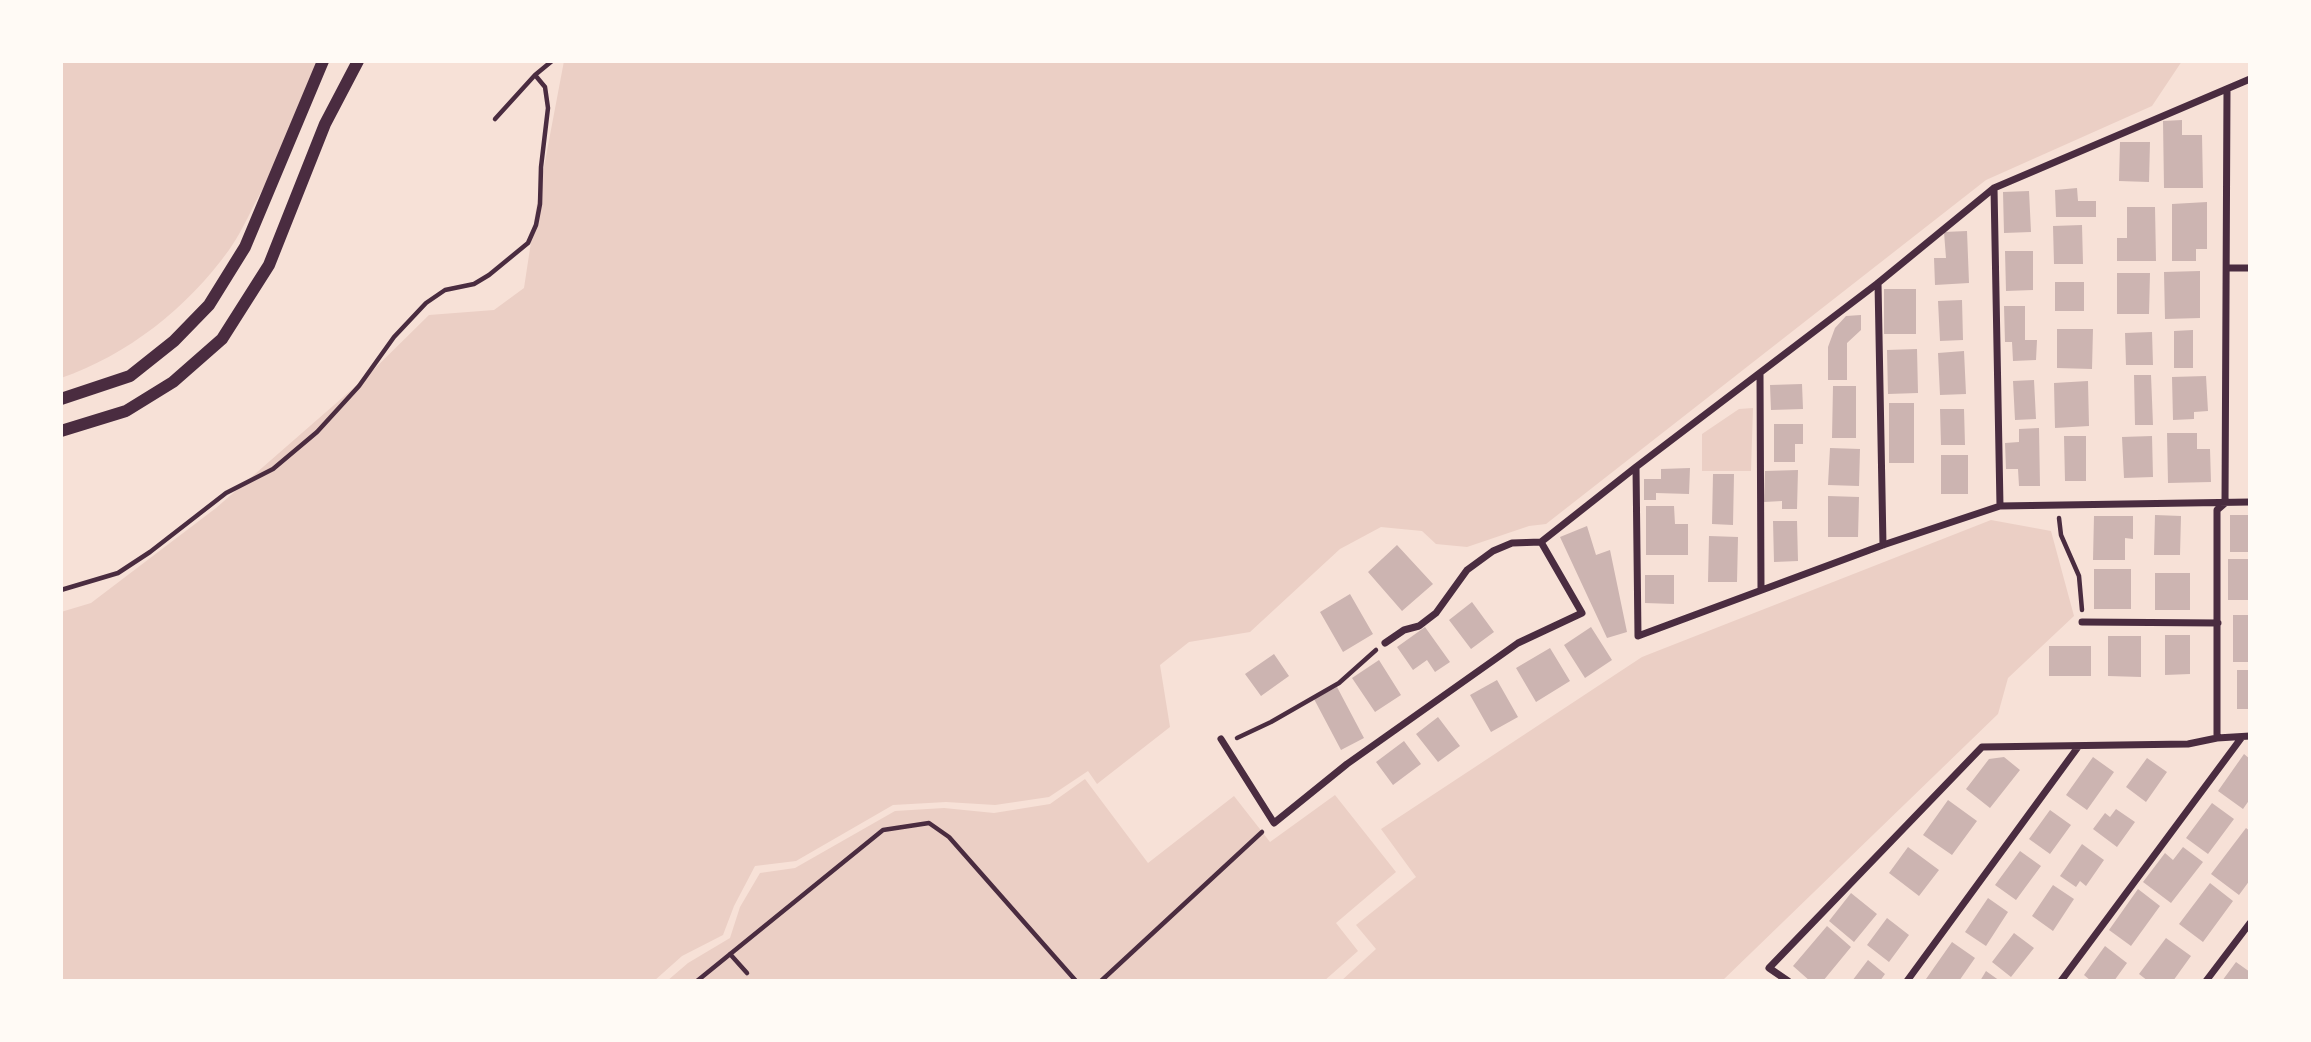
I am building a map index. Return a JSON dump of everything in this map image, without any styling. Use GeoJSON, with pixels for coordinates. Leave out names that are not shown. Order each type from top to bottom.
{"type":"FeatureCollection","features":[{"type":"Feature","properties":{"kind":"street"},"geometry":{"type":"LineString","coordinates":[[61,399],[130,376],[174,341],[209,305],[245,247],[323,61]]}},
{"type":"Feature","properties":{"kind":"street"},"geometry":{"type":"LineString","coordinates":[[61,431],[127,411],[173,382],[222,339],[269,265],[325,124],[358,61]]}},
{"type":"Feature","properties":{"kind":"street"},"geometry":{"type":"LineString","coordinates":[[1385,643],[1404,630],[1419,626],[1436,613],[1467,570],[1493,551],[1512,543],[1541,542],[1878,283],[1994,188],[2250,79]]}},
{"type":"Feature","properties":{"kind":"street"},"geometry":{"type":"LineString","coordinates":[[2217,738],[2217,510],[2225,502],[2227,89]]}},
{"type":"Feature","properties":{"kind":"street"},"geometry":{"type":"LineString","coordinates":[[1994,188],[2000,506]]}},
{"type":"Feature","properties":{"kind":"street"},"geometry":{"type":"LineString","coordinates":[[2227,268],[2250,268]]}},
{"type":"Feature","properties":{"kind":"street"},"geometry":{"type":"LineString","coordinates":[[1878,283],[1883,545]]}},
{"type":"Feature","properties":{"kind":"street"},"geometry":{"type":"LineString","coordinates":[[1760,374],[1761,589]]}},
{"type":"Feature","properties":{"kind":"street"},"geometry":{"type":"LineString","coordinates":[[1636,467],[1638,636],[1883,545],[2000,506],[2250,502]]}},
{"type":"Feature","properties":{"kind":"street"},"geometry":{"type":"LineString","coordinates":[[1223,742],[1274,822],[1346,764],[1518,643],[1582,613],[1541,542]]}},
{"type":"Feature","properties":{"kind":"street"},"geometry":{"type":"LineString","coordinates":[[2082,622],[2218,623]]}},
{"type":"Feature","properties":{"kind":"street"},"geometry":{"type":"LineString","coordinates":[[1788,981],[1769,968],[1982,747],[2188,744],[2246,736]]}},
{"type":"Feature","properties":{"kind":"street"},"geometry":{"type":"LineString","coordinates":[[2061,981],[2246,736]]}},
{"type":"Feature","properties":{"kind":"street"},"geometry":{"type":"LineString","coordinates":[[1907,981],[2078,747]]}},
{"type":"Feature","properties":{"kind":"street"},"geometry":{"type":"LineString","coordinates":[[2206,981],[2250,923]]}},
{"type":"Feature","properties":{"kind":"path"},"geometry":{"type":"LineString","coordinates":[[495,118],[535,75],[552,61]]}},
{"type":"Feature","properties":{"kind":"path"},"geometry":{"type":"LineString","coordinates":[[61,590],[118,573],[150,552],[226,493],[274,469],[317,432],[359,386],[394,337],[426,303],[445,290],[474,284],[528,243],[536,225],[540,204],[548,108],[544,87],[535,75]]}},
{"type":"Feature","properties":{"kind":"path"},"geometry":{"type":"LineString","coordinates":[[2059,504],[2061,536],[2079,576],[2082,622]]}},
{"type":"Feature","properties":{"kind":"path"},"geometry":{"type":"LineString","coordinates":[[1223,742],[1271,722],[1339,683],[1385,643]]}},
{"type":"Feature","properties":{"kind":"path"},"geometry":{"type":"LineString","coordinates":[[1101,981],[1274,822]]}},
{"type":"Feature","properties":{"kind":"path"},"geometry":{"type":"LineString","coordinates":[[697,981],[883,830],[929,823],[950,836],[1076,981]]}},
{"type":"Feature","properties":{"kind":"path"},"geometry":{"type":"LineString","coordinates":[[730,954],[747,973]]}},
{"type":"Feature","properties":{"kind":"shaded area"},"geometry":{"type":"Polygon","coordinates":[[[61,61],[330,61],[240,233],[212,271],[175,310],[133,343],[61,378],[61,61]]]}},
{"type":"Feature","properties":{"kind":"shaded area"},"geometry":{"type":"Polygon","coordinates":[[[564,61],[2182,61],[2152,106],[1986,180],[1546,524],[1529,526],[1467,547],[1436,544],[1422,531],[1381,527],[1340,549],[1250,632],[1189,642],[1160,665],[1170,727],[1097,784],[1088,771],[1049,797],[995,805],[946,802],[893,805],[796,861],[755,866],[734,906],[723,935],[682,956],[654,981],[61,981],[61,612],[91,603],[216,508],[365,378],[429,315],[494,310],[524,288],[564,61]]]}},
{"type":"Feature","properties":{"kind":"shaded area"},"geometry":{"type":"Polygon","coordinates":[[[1753,408],[1751,471],[1702,471],[1702,434],[1739,409],[1753,408]]]}},
{"type":"Feature","properties":{"kind":"shaded area"},"geometry":{"type":"Polygon","coordinates":[[[1991,520],[2051,531],[2074,616],[2008,678],[1998,714],[1722,981],[1341,981],[1376,949],[1356,925],[1416,877],[1381,829],[1642,657],[1991,520]]]}},
{"type":"Feature","properties":{"kind":"shaded area"},"geometry":{"type":"Polygon","coordinates":[[[1085,779],[1148,863],[1234,796],[1270,842],[1335,795],[1396,872],[1336,923],[1358,951],[1324,981],[667,981],[688,963],[730,938],[740,907],[760,873],[795,868],[895,811],[944,808],[994,813],[1050,804],[1085,779]]]}},
{"type":"Feature","properties":{"kind":"building"},"geometry":{"type":"Polygon","coordinates":[[[2182,120],[2182,135],[2202,135],[2203,188],[2164,188],[2163,121],[2182,120]]]}},
{"type":"Feature","properties":{"kind":"building"},"geometry":{"type":"Polygon","coordinates":[[[2120,142],[2150,142],[2149,182],[2119,181],[2120,142]]]}},
{"type":"Feature","properties":{"kind":"building"},"geometry":{"type":"Polygon","coordinates":[[[2077,188],[2078,201],[2096,201],[2096,217],[2056,217],[2055,190],[2077,188]]]}},
{"type":"Feature","properties":{"kind":"building"},"geometry":{"type":"Polygon","coordinates":[[[2029,191],[2031,232],[2004,233],[2003,192],[2029,191]]]}},
{"type":"Feature","properties":{"kind":"building"},"geometry":{"type":"Polygon","coordinates":[[[2207,202],[2207,249],[2196,249],[2196,261],[2172,261],[2172,204],[2207,202]]]}},
{"type":"Feature","properties":{"kind":"building"},"geometry":{"type":"Polygon","coordinates":[[[2127,207],[2155,207],[2156,261],[2117,261],[2117,238],[2127,238],[2127,207]]]}},
{"type":"Feature","properties":{"kind":"building"},"geometry":{"type":"Polygon","coordinates":[[[2082,225],[2083,264],[2054,264],[2053,226],[2082,225]]]}},
{"type":"Feature","properties":{"kind":"building"},"geometry":{"type":"Polygon","coordinates":[[[1967,231],[1969,283],[1935,285],[1934,258],[1946,258],[1944,232],[1967,231]]]}},
{"type":"Feature","properties":{"kind":"building"},"geometry":{"type":"Polygon","coordinates":[[[2005,251],[2033,251],[2033,290],[2006,291],[2005,251]]]}},
{"type":"Feature","properties":{"kind":"building"},"geometry":{"type":"Polygon","coordinates":[[[2200,271],[2200,318],[2165,319],[2164,272],[2200,271]]]}},
{"type":"Feature","properties":{"kind":"building"},"geometry":{"type":"Polygon","coordinates":[[[2117,273],[2150,273],[2149,314],[2117,314],[2117,273]]]}},
{"type":"Feature","properties":{"kind":"building"},"geometry":{"type":"Polygon","coordinates":[[[2055,282],[2084,282],[2084,311],[2055,311],[2055,282]]]}},
{"type":"Feature","properties":{"kind":"building"},"geometry":{"type":"Polygon","coordinates":[[[1884,289],[1916,289],[1916,334],[1884,334],[1884,289]]]}},
{"type":"Feature","properties":{"kind":"building"},"geometry":{"type":"Polygon","coordinates":[[[1962,300],[1963,340],[1940,341],[1938,301],[1962,300]]]}},
{"type":"Feature","properties":{"kind":"building"},"geometry":{"type":"Polygon","coordinates":[[[2004,306],[2025,306],[2025,340],[2037,340],[2036,360],[2013,361],[2012,342],[2005,342],[2004,306]]]}},
{"type":"Feature","properties":{"kind":"building"},"geometry":{"type":"Polygon","coordinates":[[[1861,315],[1861,330],[1847,343],[1847,380],[1828,380],[1828,347],[1835,328],[1846,316],[1861,315]]]}},
{"type":"Feature","properties":{"kind":"building"},"geometry":{"type":"Polygon","coordinates":[[[2057,329],[2093,329],[2092,369],[2057,368],[2057,329]]]}},
{"type":"Feature","properties":{"kind":"building"},"geometry":{"type":"Polygon","coordinates":[[[2193,330],[2193,368],[2174,368],[2174,331],[2193,330]]]}},
{"type":"Feature","properties":{"kind":"building"},"geometry":{"type":"Polygon","coordinates":[[[2152,332],[2153,365],[2126,365],[2125,333],[2152,332]]]}},
{"type":"Feature","properties":{"kind":"building"},"geometry":{"type":"Polygon","coordinates":[[[1917,349],[1918,393],[1888,394],[1887,350],[1917,349]]]}},
{"type":"Feature","properties":{"kind":"building"},"geometry":{"type":"Polygon","coordinates":[[[1964,351],[1966,394],[1940,395],[1938,353],[1964,351]]]}},
{"type":"Feature","properties":{"kind":"building"},"geometry":{"type":"Polygon","coordinates":[[[2134,375],[2151,375],[2153,425],[2135,425],[2134,375]]]}},
{"type":"Feature","properties":{"kind":"building"},"geometry":{"type":"Polygon","coordinates":[[[2206,376],[2208,411],[2194,412],[2194,419],[2173,420],[2172,377],[2206,376]]]}},
{"type":"Feature","properties":{"kind":"building"},"geometry":{"type":"Polygon","coordinates":[[[2034,380],[2036,419],[2015,420],[2013,381],[2034,380]]]}},
{"type":"Feature","properties":{"kind":"building"},"geometry":{"type":"Polygon","coordinates":[[[2088,381],[2089,426],[2055,428],[2054,383],[2088,381]]]}},
{"type":"Feature","properties":{"kind":"building"},"geometry":{"type":"Polygon","coordinates":[[[1802,384],[1803,409],[1771,410],[1770,385],[1802,384]]]}},
{"type":"Feature","properties":{"kind":"building"},"geometry":{"type":"Polygon","coordinates":[[[1833,386],[1856,386],[1856,438],[1832,438],[1833,386]]]}},
{"type":"Feature","properties":{"kind":"building"},"geometry":{"type":"Polygon","coordinates":[[[1889,403],[1914,403],[1914,463],[1889,463],[1889,403]]]}},
{"type":"Feature","properties":{"kind":"building"},"geometry":{"type":"Polygon","coordinates":[[[1940,409],[1964,409],[1965,445],[1941,445],[1940,409]]]}},
{"type":"Feature","properties":{"kind":"building"},"geometry":{"type":"Polygon","coordinates":[[[1774,424],[1803,424],[1803,444],[1795,444],[1795,462],[1774,462],[1774,424]]]}},
{"type":"Feature","properties":{"kind":"building"},"geometry":{"type":"Polygon","coordinates":[[[2039,428],[2040,486],[2019,486],[2018,469],[2006,469],[2005,443],[2019,442],[2019,429],[2039,428]]]}},
{"type":"Feature","properties":{"kind":"building"},"geometry":{"type":"Polygon","coordinates":[[[2167,433],[2197,433],[2197,449],[2210,449],[2211,482],[2168,483],[2167,433]]]}},
{"type":"Feature","properties":{"kind":"building"},"geometry":{"type":"Polygon","coordinates":[[[2064,436],[2086,436],[2086,481],[2065,481],[2064,436]]]}},
{"type":"Feature","properties":{"kind":"building"},"geometry":{"type":"Polygon","coordinates":[[[2152,436],[2153,477],[2124,478],[2122,437],[2152,436]]]}},
{"type":"Feature","properties":{"kind":"building"},"geometry":{"type":"Polygon","coordinates":[[[1830,448],[1860,449],[1859,486],[1828,485],[1830,448]]]}},
{"type":"Feature","properties":{"kind":"building"},"geometry":{"type":"Polygon","coordinates":[[[1941,455],[1968,455],[1968,494],[1941,494],[1941,455]]]}},
{"type":"Feature","properties":{"kind":"building"},"geometry":{"type":"Polygon","coordinates":[[[1690,468],[1689,494],[1656,493],[1656,500],[1644,500],[1644,479],[1661,479],[1661,469],[1690,468]]]}},
{"type":"Feature","properties":{"kind":"building"},"geometry":{"type":"Polygon","coordinates":[[[1798,470],[1797,509],[1782,509],[1782,501],[1764,502],[1765,471],[1798,470]]]}},
{"type":"Feature","properties":{"kind":"building"},"geometry":{"type":"Polygon","coordinates":[[[1713,474],[1734,474],[1733,525],[1712,524],[1713,474]]]}},
{"type":"Feature","properties":{"kind":"building"},"geometry":{"type":"Polygon","coordinates":[[[1828,496],[1859,497],[1858,537],[1828,537],[1828,496]]]}},
{"type":"Feature","properties":{"kind":"building"},"geometry":{"type":"Polygon","coordinates":[[[1646,506],[1674,506],[1675,524],[1688,524],[1688,555],[1646,555],[1646,506]]]}},
{"type":"Feature","properties":{"kind":"building"},"geometry":{"type":"Polygon","coordinates":[[[2155,515],[2181,516],[2180,555],[2154,555],[2155,515]]]}},
{"type":"Feature","properties":{"kind":"building"},"geometry":{"type":"Polygon","coordinates":[[[2230,515],[2250,515],[2250,552],[2230,552],[2230,515]]]}},
{"type":"Feature","properties":{"kind":"building"},"geometry":{"type":"Polygon","coordinates":[[[2094,516],[2133,516],[2133,539],[2125,538],[2125,560],[2093,560],[2094,516]]]}},
{"type":"Feature","properties":{"kind":"building"},"geometry":{"type":"Polygon","coordinates":[[[1773,521],[1797,521],[1798,561],[1774,562],[1773,521]]]}},
{"type":"Feature","properties":{"kind":"building"},"geometry":{"type":"Polygon","coordinates":[[[1587,526],[1596,555],[1610,550],[1627,632],[1607,638],[1560,537],[1587,526]]]}},
{"type":"Feature","properties":{"kind":"building"},"geometry":{"type":"Polygon","coordinates":[[[1709,536],[1738,537],[1737,582],[1708,582],[1709,536]]]}},
{"type":"Feature","properties":{"kind":"building"},"geometry":{"type":"Polygon","coordinates":[[[1397,545],[1433,584],[1402,611],[1368,572],[1397,545]]]}},
{"type":"Feature","properties":{"kind":"building"},"geometry":{"type":"Polygon","coordinates":[[[2228,559],[2250,559],[2250,600],[2228,600],[2228,559]]]}},
{"type":"Feature","properties":{"kind":"building"},"geometry":{"type":"Polygon","coordinates":[[[2094,569],[2131,569],[2131,609],[2094,609],[2094,569]]]}},
{"type":"Feature","properties":{"kind":"building"},"geometry":{"type":"Polygon","coordinates":[[[2155,573],[2190,573],[2190,610],[2155,610],[2155,573]]]}},
{"type":"Feature","properties":{"kind":"building"},"geometry":{"type":"Polygon","coordinates":[[[1645,575],[1674,575],[1674,604],[1645,603],[1645,575]]]}},
{"type":"Feature","properties":{"kind":"building"},"geometry":{"type":"Polygon","coordinates":[[[1350,594],[1373,634],[1343,652],[1320,612],[1350,594]]]}},
{"type":"Feature","properties":{"kind":"building"},"geometry":{"type":"Polygon","coordinates":[[[1472,602],[1494,632],[1471,649],[1449,620],[1472,602]]]}},
{"type":"Feature","properties":{"kind":"building"},"geometry":{"type":"Polygon","coordinates":[[[2233,615],[2250,615],[2249,662],[2233,662],[2233,615]]]}},
{"type":"Feature","properties":{"kind":"building"},"geometry":{"type":"Polygon","coordinates":[[[1425,627],[1450,662],[1435,672],[1427,660],[1413,670],[1397,647],[1425,627]]]}},
{"type":"Feature","properties":{"kind":"building"},"geometry":{"type":"Polygon","coordinates":[[[1591,627],[1612,660],[1585,678],[1564,645],[1591,627]]]}},
{"type":"Feature","properties":{"kind":"building"},"geometry":{"type":"Polygon","coordinates":[[[2165,635],[2190,635],[2190,674],[2165,675],[2165,635]]]}},
{"type":"Feature","properties":{"kind":"building"},"geometry":{"type":"Polygon","coordinates":[[[2108,636],[2141,636],[2141,677],[2108,676],[2108,636]]]}},
{"type":"Feature","properties":{"kind":"building"},"geometry":{"type":"Polygon","coordinates":[[[2049,646],[2091,646],[2091,676],[2049,676],[2049,646]]]}},
{"type":"Feature","properties":{"kind":"building"},"geometry":{"type":"Polygon","coordinates":[[[1550,648],[1570,681],[1536,702],[1516,668],[1550,648]]]}},
{"type":"Feature","properties":{"kind":"building"},"geometry":{"type":"Polygon","coordinates":[[[1274,654],[1289,676],[1261,696],[1245,674],[1274,654]]]}},
{"type":"Feature","properties":{"kind":"building"},"geometry":{"type":"Polygon","coordinates":[[[1379,660],[1401,695],[1375,712],[1352,678],[1379,660]]]}},
{"type":"Feature","properties":{"kind":"building"},"geometry":{"type":"Polygon","coordinates":[[[2237,670],[2250,670],[2250,709],[2237,709],[2237,670]]]}},
{"type":"Feature","properties":{"kind":"building"},"geometry":{"type":"Polygon","coordinates":[[[1497,680],[1518,717],[1491,732],[1470,695],[1497,680]]]}},
{"type":"Feature","properties":{"kind":"building"},"geometry":{"type":"Polygon","coordinates":[[[1337,687],[1364,738],[1341,750],[1314,699],[1337,687]]]}},
{"type":"Feature","properties":{"kind":"building"},"geometry":{"type":"Polygon","coordinates":[[[1438,717],[1460,746],[1438,762],[1416,734],[1438,717]]]}},
{"type":"Feature","properties":{"kind":"building"},"geometry":{"type":"Polygon","coordinates":[[[1404,741],[1421,764],[1393,785],[1376,762],[1404,741]]]}},
{"type":"Feature","properties":{"kind":"building"},"geometry":{"type":"Polygon","coordinates":[[[2244,754],[2250,759],[2250,799],[2243,809],[2218,791],[2244,754]]]}},
{"type":"Feature","properties":{"kind":"building"},"geometry":{"type":"Polygon","coordinates":[[[2004,757],[2020,770],[1990,808],[1966,789],[1989,759],[2004,757]]]}},
{"type":"Feature","properties":{"kind":"building"},"geometry":{"type":"Polygon","coordinates":[[[2093,757],[2114,772],[2087,810],[2066,795],[2093,757]]]}},
{"type":"Feature","properties":{"kind":"building"},"geometry":{"type":"Polygon","coordinates":[[[2147,758],[2167,772],[2146,802],[2126,787],[2147,758]]]}},
{"type":"Feature","properties":{"kind":"building"},"geometry":{"type":"Polygon","coordinates":[[[1948,800],[1977,821],[1952,855],[1923,835],[1948,800]]]}},
{"type":"Feature","properties":{"kind":"building"},"geometry":{"type":"Polygon","coordinates":[[[2212,803],[2234,819],[2208,854],[2186,838],[2212,803]]]}},
{"type":"Feature","properties":{"kind":"building"},"geometry":{"type":"Polygon","coordinates":[[[2116,809],[2135,822],[2117,847],[2093,829],[2105,813],[2110,817],[2116,809]]]}},
{"type":"Feature","properties":{"kind":"building"},"geometry":{"type":"Polygon","coordinates":[[[2050,810],[2071,825],[2050,854],[2029,839],[2050,810]]]}},
{"type":"Feature","properties":{"kind":"building"},"geometry":{"type":"Polygon","coordinates":[[[2246,828],[2250,831],[2250,880],[2239,895],[2211,874],[2246,828]]]}},
{"type":"Feature","properties":{"kind":"building"},"geometry":{"type":"Polygon","coordinates":[[[2082,844],[2104,860],[2086,886],[2080,881],[2076,887],[2060,876],[2082,844]]]}},
{"type":"Feature","properties":{"kind":"building"},"geometry":{"type":"Polygon","coordinates":[[[1908,847],[1939,870],[1919,896],[1889,873],[1908,847]]]}},
{"type":"Feature","properties":{"kind":"building"},"geometry":{"type":"Polygon","coordinates":[[[2183,847],[2203,862],[2171,903],[2143,882],[2165,853],[2173,860],[2183,847]]]}},
{"type":"Feature","properties":{"kind":"building"},"geometry":{"type":"Polygon","coordinates":[[[2020,851],[2041,866],[2016,900],[1995,885],[2020,851]]]}},
{"type":"Feature","properties":{"kind":"building"},"geometry":{"type":"Polygon","coordinates":[[[2210,883],[2233,901],[2203,942],[2179,924],[2210,883]]]}},
{"type":"Feature","properties":{"kind":"building"},"geometry":{"type":"Polygon","coordinates":[[[2053,885],[2074,899],[2053,931],[2032,916],[2053,885]]]}},
{"type":"Feature","properties":{"kind":"building"},"geometry":{"type":"Polygon","coordinates":[[[2138,889],[2160,906],[2131,946],[2109,930],[2138,889]]]}},
{"type":"Feature","properties":{"kind":"building"},"geometry":{"type":"Polygon","coordinates":[[[1851,893],[1877,914],[1854,942],[1829,921],[1851,893]]]}},
{"type":"Feature","properties":{"kind":"building"},"geometry":{"type":"Polygon","coordinates":[[[1988,898],[2008,912],[1986,946],[1965,932],[1988,898]]]}},
{"type":"Feature","properties":{"kind":"building"},"geometry":{"type":"Polygon","coordinates":[[[1887,918],[1909,935],[1889,962],[1867,945],[1887,918]]]}},
{"type":"Feature","properties":{"kind":"building"},"geometry":{"type":"Polygon","coordinates":[[[1827,926],[1851,947],[1823,981],[1810,981],[1793,966],[1827,926]]]}},
{"type":"Feature","properties":{"kind":"building"},"geometry":{"type":"Polygon","coordinates":[[[2014,933],[2034,948],[2011,977],[1992,962],[2014,933]]]}},
{"type":"Feature","properties":{"kind":"building"},"geometry":{"type":"Polygon","coordinates":[[[2166,938],[2191,956],[2173,981],[2148,981],[2139,974],[2166,938]]]}},
{"type":"Feature","properties":{"kind":"building"},"geometry":{"type":"Polygon","coordinates":[[[1952,942],[1975,958],[1959,981],[1928,981],[1926,979],[1952,942]]]}},
{"type":"Feature","properties":{"kind":"building"},"geometry":{"type":"Polygon","coordinates":[[[2105,946],[2127,963],[2114,981],[2091,981],[2084,975],[2105,946]]]}},
{"type":"Feature","properties":{"kind":"building"},"geometry":{"type":"Polygon","coordinates":[[[1868,960],[1885,974],[1880,981],[1852,981],[1868,960]]]}},
{"type":"Feature","properties":{"kind":"building"},"geometry":{"type":"Polygon","coordinates":[[[2236,962],[2250,972],[2250,981],[2222,981],[2236,962]]]}},
{"type":"Feature","properties":{"kind":"building"},"geometry":{"type":"Polygon","coordinates":[[[1986,971],[2000,981],[1980,981],[1986,971]]]}}]}
